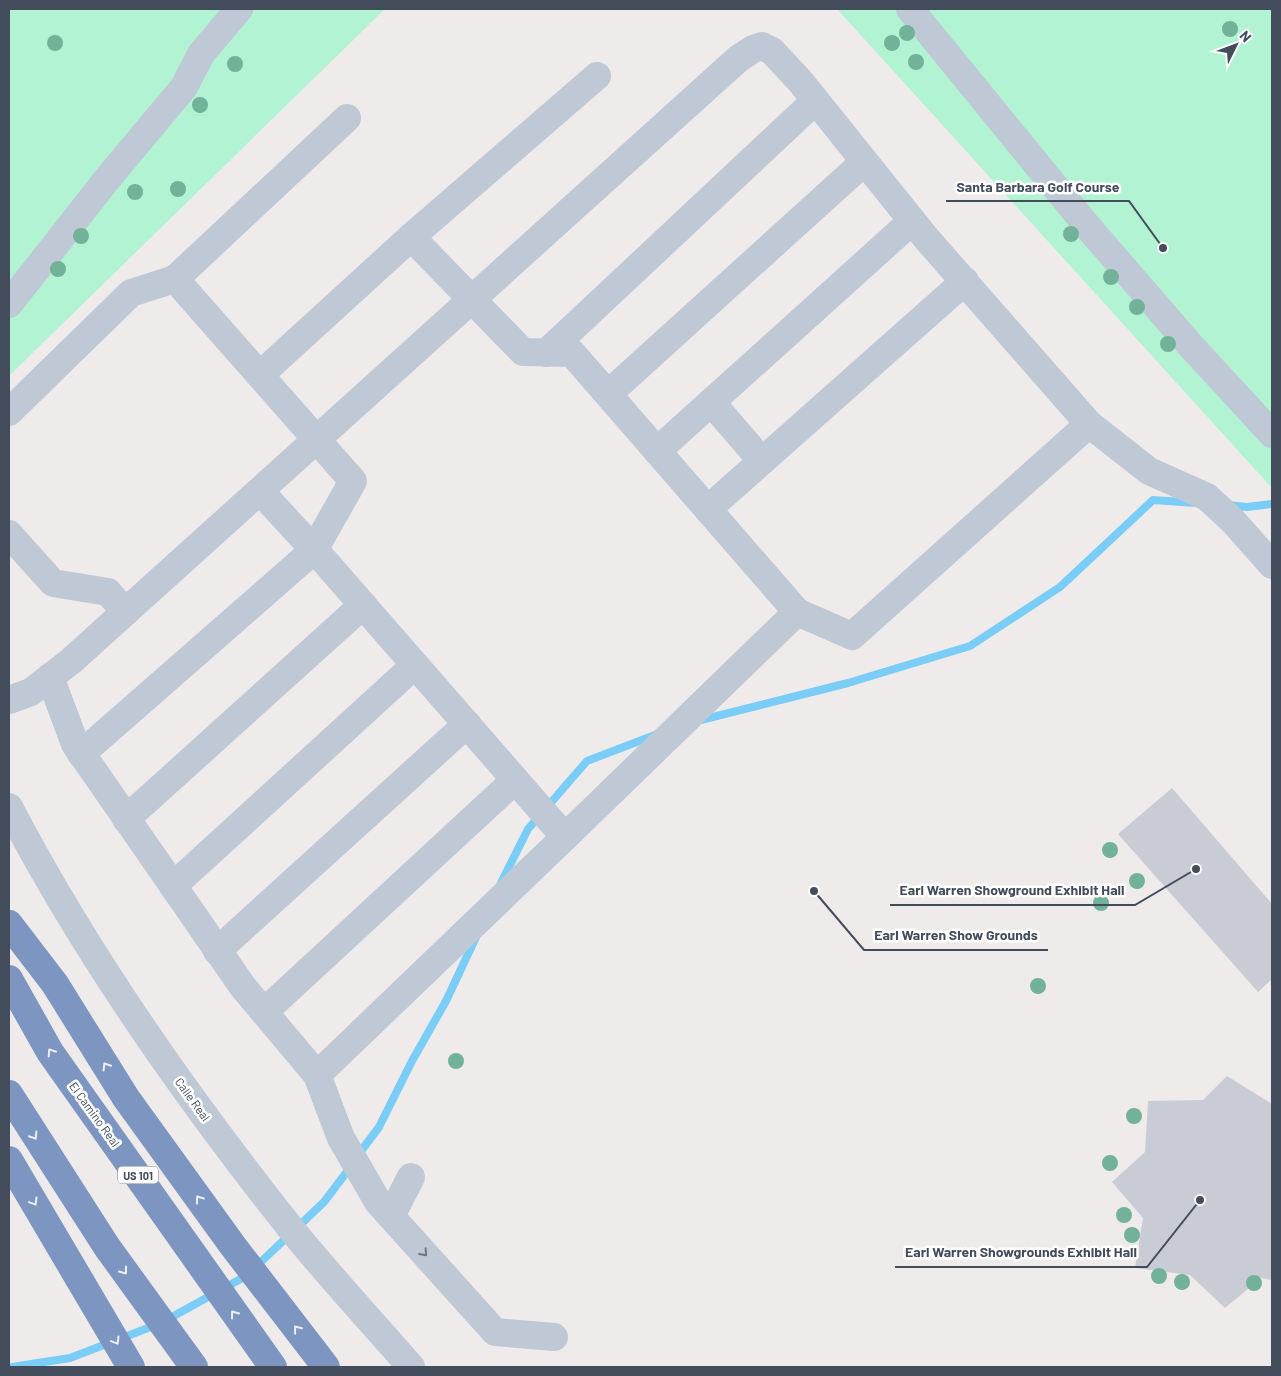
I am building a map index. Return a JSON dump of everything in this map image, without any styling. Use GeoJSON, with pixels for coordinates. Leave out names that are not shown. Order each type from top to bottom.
{"type":"FeatureCollection","features":[{"type":"Feature","properties":{"kind":"highway"},"geometry":{"type":"LineString","coordinates":[[9,924],[55,984],[126,1098],[233,1246],[326,1367]]}},
{"type":"Feature","properties":{"kind":"highway","name":"El Camino Real"},"geometry":{"type":"LineString","coordinates":[[9,979],[50,1052],[273,1367]]}},
{"type":"Feature","properties":{"kind":"highway"},"geometry":{"type":"LineString","coordinates":[[9,1094],[107,1247],[194,1367]]}},
{"type":"Feature","properties":{"kind":"highway"},"geometry":{"type":"LineString","coordinates":[[9,1160],[131,1367]]}},
{"type":"Feature","properties":{"kind":"street"},"geometry":{"type":"LineString","coordinates":[[9,304],[108,178],[184,87],[201,54],[239,9]]}},
{"type":"Feature","properties":{"kind":"street"},"geometry":{"type":"LineString","coordinates":[[910,9],[1095,234],[1190,345],[1272,434]]}},
{"type":"Feature","properties":{"kind":"street"},"geometry":{"type":"LineString","coordinates":[[9,700],[30,692],[50,677],[126,612],[471,300],[753,49],[762,46],[772,51],[912,221],[1089,424],[1149,471],[1207,497],[1233,521],[1272,566]]}},
{"type":"Feature","properties":{"kind":"street"},"geometry":{"type":"LineString","coordinates":[[260,375],[411,237],[597,76]]}},
{"type":"Feature","properties":{"kind":"street"},"geometry":{"type":"LineString","coordinates":[[546,352],[815,101]]}},
{"type":"Feature","properties":{"kind":"street"},"geometry":{"type":"LineString","coordinates":[[9,412],[131,293],[175,278],[347,118]]}},
{"type":"Feature","properties":{"kind":"street"},"geometry":{"type":"LineString","coordinates":[[608,394],[863,163]]}},
{"type":"Feature","properties":{"kind":"street"},"geometry":{"type":"LineString","coordinates":[[657,451],[912,221]]}},
{"type":"Feature","properties":{"kind":"street"},"geometry":{"type":"LineString","coordinates":[[411,237],[524,352],[572,353],[797,612],[852,636],[1089,424]]}},
{"type":"Feature","properties":{"kind":"street"},"geometry":{"type":"LineString","coordinates":[[81,754],[314,550],[353,481],[175,278]]}},
{"type":"Feature","properties":{"kind":"street"},"geometry":{"type":"LineString","coordinates":[[708,509],[964,281]]}},
{"type":"Feature","properties":{"kind":"street"},"geometry":{"type":"LineString","coordinates":[[711,402],[762,461]]}},
{"type":"Feature","properties":{"kind":"street"},"geometry":{"type":"LineString","coordinates":[[260,491],[363,605],[565,837]]}},
{"type":"Feature","properties":{"kind":"street"},"geometry":{"type":"LineString","coordinates":[[9,534],[53,583],[108,592],[126,612]]}},
{"type":"Feature","properties":{"kind":"street"},"geometry":{"type":"LineString","coordinates":[[126,819],[363,605]]}},
{"type":"Feature","properties":{"kind":"street"},"geometry":{"type":"LineString","coordinates":[[317,1075],[797,612]]}},
{"type":"Feature","properties":{"kind":"street"},"geometry":{"type":"LineString","coordinates":[[173,886],[415,665]]}},
{"type":"Feature","properties":{"kind":"street"},"geometry":{"type":"LineString","coordinates":[[50,677],[75,744],[81,754],[243,988],[317,1075],[341,1138],[378,1202],[494,1332],[554,1337]]}},
{"type":"Feature","properties":{"kind":"street"},"geometry":{"type":"LineString","coordinates":[[218,951],[467,724]]}},
{"type":"Feature","properties":{"kind":"street"},"geometry":{"type":"LineString","coordinates":[[264,1012],[515,780]]}},
{"type":"Feature","properties":{"kind":"street","name":"Calle Real"},"geometry":{"type":"LineString","coordinates":[[9,807],[34,856],[147,1036],[293,1231],[412,1367]]}},
{"type":"Feature","properties":{"kind":"street"},"geometry":{"type":"LineString","coordinates":[[391,1216],[410,1177]]}},
{"type":"Feature","properties":{"kind":"green space"},"geometry":{"type":"Polygon","coordinates":[[[9,9],[385,9],[9,376],[9,9]]]}},
{"type":"Feature","properties":{"kind":"green space"},"geometry":{"type":"Polygon","coordinates":[[[837,9],[1272,9],[1272,488],[837,9]]]}},
{"type":"Feature","properties":{"kind":"building"},"geometry":{"type":"Polygon","coordinates":[[[1172,788],[1272,904],[1272,979],[1258,992],[1118,834],[1172,788]]]}},
{"type":"Feature","properties":{"kind":"building"},"geometry":{"type":"Polygon","coordinates":[[[1227,1076],[1272,1104],[1272,1280],[1261,1278],[1225,1308],[1190,1275],[1135,1268],[1143,1218],[1112,1182],[1145,1152],[1148,1101],[1203,1100],[1227,1076]]]}},
{"type":"Feature","properties":{"kind":"waterway"},"geometry":{"type":"LineString","coordinates":[[697,721],[848,683],[970,646],[1060,587],[1153,500],[1196,503]]}},
{"type":"Feature","properties":{"kind":"waterway"},"geometry":{"type":"LineString","coordinates":[[1227,505],[1247,507],[1272,504]]}},
{"type":"Feature","properties":{"kind":"waterway"},"geometry":{"type":"LineString","coordinates":[[501,883],[528,829],[587,761],[655,735]]}},
{"type":"Feature","properties":{"kind":"waterway"},"geometry":{"type":"LineString","coordinates":[[358,1155],[379,1127],[412,1061],[446,1001],[476,937]]}},
{"type":"Feature","properties":{"kind":"waterway"},"geometry":{"type":"LineString","coordinates":[[12,1367],[70,1358],[161,1323],[246,1276],[324,1202],[352,1165]]}},
{"type":"Feature","properties":{"kind":"place","name":"Santa Barbara Golf Course"},"geometry":{"type":"Point","coordinates":[1163,248]}},
{"type":"Feature","properties":{"kind":"place","name":"Earl Warren Showground Exhibit Hall"},"geometry":{"type":"Point","coordinates":[1196,869]}},
{"type":"Feature","properties":{"kind":"place","name":"Earl Warren Show Grounds"},"geometry":{"type":"Point","coordinates":[814,891]}},
{"type":"Feature","properties":{"kind":"place","name":"Earl Warren Showgrounds Exhibit Hall"},"geometry":{"type":"Point","coordinates":[1200,1200]}}]}
